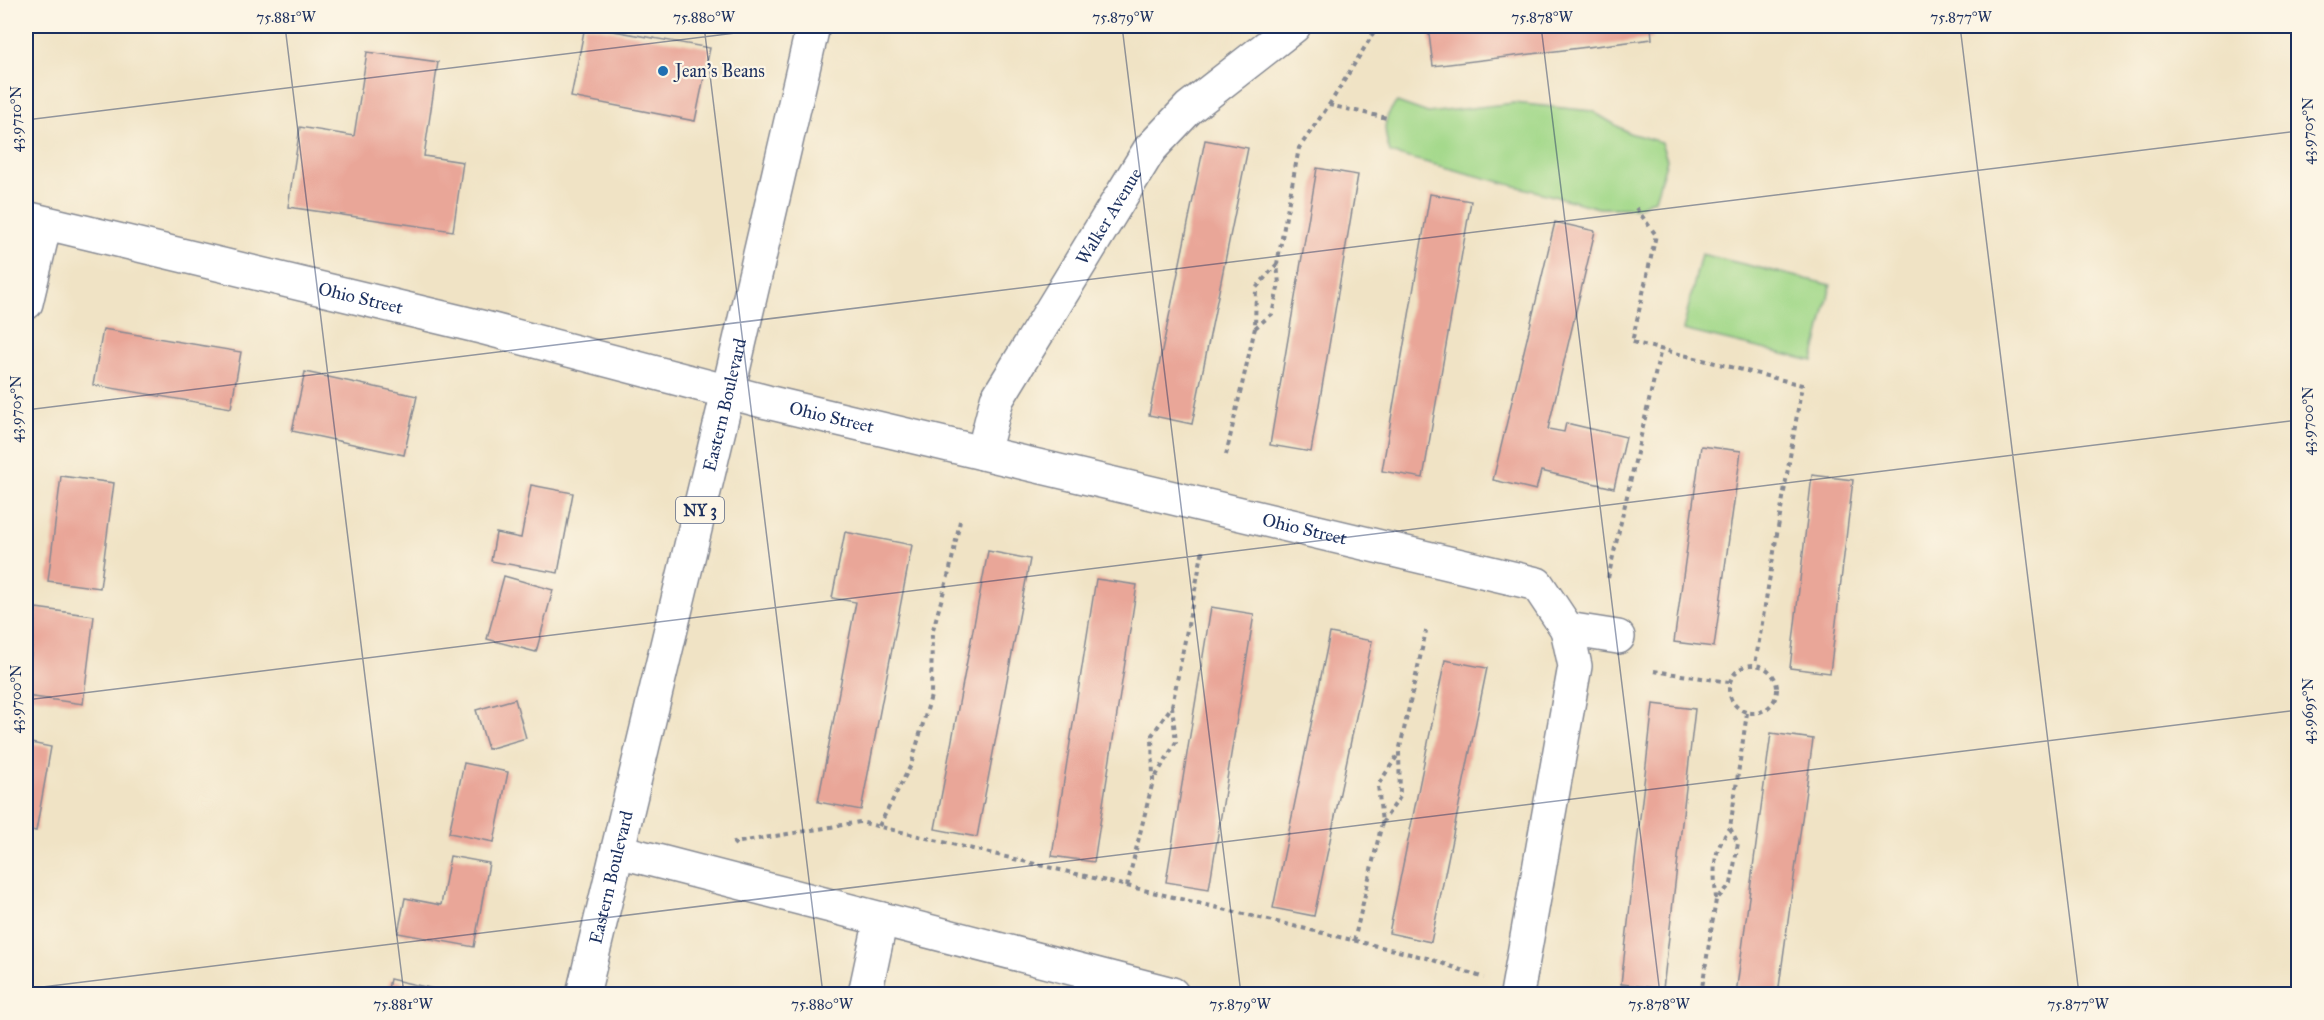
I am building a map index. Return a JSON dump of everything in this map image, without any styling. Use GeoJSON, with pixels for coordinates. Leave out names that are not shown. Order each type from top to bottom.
{"type":"FeatureCollection","features":[{"type":"Feature","properties":{"kind":"street","name":"Eastern Boulevard"},"geometry":{"type":"LineString","coordinates":[[584,994],[813,26]]}},
{"type":"Feature","properties":{"kind":"street","name":"Walker Avenue"},"geometry":{"type":"LineString","coordinates":[[983,453],[997,399],[1150,149],[1189,108],[1294,26]]}},
{"type":"Feature","properties":{"kind":"street","name":"Ohio Street"},"geometry":{"type":"LineString","coordinates":[[35,221],[481,327],[728,392],[1537,584],[1567,628]]}},
{"type":"Feature","properties":{"kind":"street"},"geometry":{"type":"LineString","coordinates":[[26,303],[35,221]]}},
{"type":"Feature","properties":{"kind":"street"},"geometry":{"type":"LineString","coordinates":[[1517,992],[1575,666],[1567,628],[1618,637]]}},
{"type":"Feature","properties":{"kind":"street"},"geometry":{"type":"LineString","coordinates":[[618,851],[1172,994]]}},
{"type":"Feature","properties":{"kind":"street"},"geometry":{"type":"LineString","coordinates":[[865,994],[881,919]]}},
{"type":"Feature","properties":{"kind":"path"},"geometry":{"type":"LineString","coordinates":[[1255,328],[1272,314],[1279,284],[1277,264],[1299,148],[1329,105],[1378,26]]}},
{"type":"Feature","properties":{"kind":"path"},"geometry":{"type":"LineString","coordinates":[[1329,105],[1387,118]]}},
{"type":"Feature","properties":{"kind":"path"},"geometry":{"type":"LineString","coordinates":[[1636,208],[1656,236],[1632,342],[1802,385],[1755,665]]}},
{"type":"Feature","properties":{"kind":"path"},"geometry":{"type":"LineString","coordinates":[[1226,455],[1255,328],[1256,288],[1277,264]]}},
{"type":"Feature","properties":{"kind":"path"},"geometry":{"type":"LineString","coordinates":[[1608,578],[1661,349]]}},
{"type":"Feature","properties":{"kind":"path"},"geometry":{"type":"LineString","coordinates":[[879,826],[911,765],[931,696],[932,633],[950,569],[960,521]]}},
{"type":"Feature","properties":{"kind":"path"},"geometry":{"type":"LineString","coordinates":[[1153,781],[1176,741],[1172,706],[1203,549]]}},
{"type":"Feature","properties":{"kind":"path"},"geometry":{"type":"LineString","coordinates":[[1382,824],[1400,797],[1399,752],[1426,631]]}},
{"type":"Feature","properties":{"kind":"path"},"geometry":{"type":"LineString","coordinates":[[1755,665],[1767,669],[1776,680],[1777,693],[1771,705],[1760,712],[1747,713],[1735,706],[1729,695],[1729,682],[1734,672],[1744,666],[1755,665]]}},
{"type":"Feature","properties":{"kind":"path"},"geometry":{"type":"LineString","coordinates":[[1654,671],[1729,682]]}},
{"type":"Feature","properties":{"kind":"path"},"geometry":{"type":"LineString","coordinates":[[1127,886],[1153,781],[1152,735],[1172,706]]}},
{"type":"Feature","properties":{"kind":"path"},"geometry":{"type":"LineString","coordinates":[[1701,994],[1716,900],[1713,867],[1719,843],[1730,828],[1747,713]]}},
{"type":"Feature","properties":{"kind":"path"},"geometry":{"type":"LineString","coordinates":[[1354,941],[1382,824],[1378,785],[1399,752]]}},
{"type":"Feature","properties":{"kind":"path"},"geometry":{"type":"LineString","coordinates":[[741,850],[734,843],[860,822],[1427,958],[1517,992]]}},
{"type":"Feature","properties":{"kind":"path"},"geometry":{"type":"LineString","coordinates":[[1716,900],[1731,884],[1738,843],[1730,828]]}},
{"type":"Feature","properties":{"kind":"green space"},"geometry":{"type":"Polygon","coordinates":[[[1397,102],[1428,113],[1514,103],[1592,111],[1629,133],[1661,142],[1667,160],[1655,199],[1636,208],[1599,208],[1390,153],[1385,126],[1388,114],[1397,102]]]}},
{"type":"Feature","properties":{"kind":"green space"},"geometry":{"type":"Polygon","coordinates":[[[1701,254],[1831,285],[1813,361],[1683,330],[1701,254]]]}},
{"type":"Feature","properties":{"kind":"building"},"geometry":{"type":"Polygon","coordinates":[[[585,26],[710,48],[695,121],[571,97],[585,26]]]}},
{"type":"Feature","properties":{"kind":"building"},"geometry":{"type":"Polygon","coordinates":[[[1428,26],[1651,26],[1652,39],[1433,66],[1428,26]]]}},
{"type":"Feature","properties":{"kind":"building"},"geometry":{"type":"Polygon","coordinates":[[[367,52],[438,62],[424,156],[463,162],[453,231],[288,207],[300,127],[354,136],[367,52]]]}},
{"type":"Feature","properties":{"kind":"building"},"geometry":{"type":"Polygon","coordinates":[[[1205,140],[1248,148],[1192,424],[1149,415],[1205,140]]]}},
{"type":"Feature","properties":{"kind":"building"},"geometry":{"type":"Polygon","coordinates":[[[1317,168],[1358,175],[1311,452],[1270,445],[1317,168]]]}},
{"type":"Feature","properties":{"kind":"building"},"geometry":{"type":"Polygon","coordinates":[[[1430,194],[1471,201],[1423,478],[1382,471],[1430,194]]]}},
{"type":"Feature","properties":{"kind":"building"},"geometry":{"type":"Polygon","coordinates":[[[1555,222],[1595,231],[1548,429],[1564,432],[1566,423],[1626,437],[1614,488],[1541,471],[1536,490],[1493,480],[1555,222]]]}},
{"type":"Feature","properties":{"kind":"building"},"geometry":{"type":"Polygon","coordinates":[[[103,329],[241,352],[231,408],[93,385],[103,329]]]}},
{"type":"Feature","properties":{"kind":"building"},"geometry":{"type":"Polygon","coordinates":[[[305,372],[417,396],[404,455],[292,431],[305,372]]]}},
{"type":"Feature","properties":{"kind":"building"},"geometry":{"type":"Polygon","coordinates":[[[1701,446],[1741,451],[1714,647],[1674,642],[1701,446]]]}},
{"type":"Feature","properties":{"kind":"building"},"geometry":{"type":"Polygon","coordinates":[[[1812,475],[1853,480],[1830,673],[1790,668],[1812,475]]]}},
{"type":"Feature","properties":{"kind":"building"},"geometry":{"type":"Polygon","coordinates":[[[61,476],[114,483],[100,588],[48,581],[61,476]]]}},
{"type":"Feature","properties":{"kind":"building"},"geometry":{"type":"Polygon","coordinates":[[[531,485],[573,493],[558,573],[491,561],[496,533],[521,538],[531,485]]]}},
{"type":"Feature","properties":{"kind":"building"},"geometry":{"type":"Polygon","coordinates":[[[845,532],[912,545],[861,810],[818,802],[856,602],[832,598],[845,532]]]}},
{"type":"Feature","properties":{"kind":"building"},"geometry":{"type":"Polygon","coordinates":[[[988,551],[1030,559],[977,837],[935,829],[988,551]]]}},
{"type":"Feature","properties":{"kind":"building"},"geometry":{"type":"Polygon","coordinates":[[[504,576],[553,590],[536,652],[487,639],[504,576]]]}},
{"type":"Feature","properties":{"kind":"building"},"geometry":{"type":"Polygon","coordinates":[[[1096,579],[1137,585],[1094,862],[1052,856],[1096,579]]]}},
{"type":"Feature","properties":{"kind":"building"},"geometry":{"type":"Polygon","coordinates":[[[1211,607],[1254,614],[1209,889],[1166,882],[1211,607]]]}},
{"type":"Feature","properties":{"kind":"building"},"geometry":{"type":"Polygon","coordinates":[[[36,608],[94,616],[83,704],[26,696],[36,608]]]}},
{"type":"Feature","properties":{"kind":"building"},"geometry":{"type":"Polygon","coordinates":[[[1330,633],[1372,641],[1314,916],[1273,908],[1330,633]]]}},
{"type":"Feature","properties":{"kind":"building"},"geometry":{"type":"Polygon","coordinates":[[[1445,660],[1487,668],[1431,942],[1389,933],[1445,660]]]}},
{"type":"Feature","properties":{"kind":"building"},"geometry":{"type":"Polygon","coordinates":[[[515,699],[526,738],[488,749],[476,710],[515,699]]]}},
{"type":"Feature","properties":{"kind":"building"},"geometry":{"type":"Polygon","coordinates":[[[1653,704],[1695,709],[1663,989],[1621,984],[1653,704]]]}},
{"type":"Feature","properties":{"kind":"building"},"geometry":{"type":"Polygon","coordinates":[[[1771,733],[1813,739],[1778,994],[1736,994],[1771,733]]]}},
{"type":"Feature","properties":{"kind":"building"},"geometry":{"type":"Polygon","coordinates":[[[26,742],[51,747],[36,831],[26,829],[26,742]]]}},
{"type":"Feature","properties":{"kind":"building"},"geometry":{"type":"Polygon","coordinates":[[[464,763],[508,772],[494,842],[449,833],[464,763]]]}},
{"type":"Feature","properties":{"kind":"building"},"geometry":{"type":"Polygon","coordinates":[[[450,856],[489,863],[474,947],[398,933],[405,898],[441,905],[450,856]]]}},
{"type":"Feature","properties":{"kind":"building"},"geometry":{"type":"Polygon","coordinates":[[[390,979],[456,994],[387,994],[390,979]]]}},
{"type":"Feature","properties":{"kind":"place","name":"Jean's Beans"},"geometry":{"type":"Point","coordinates":[663,71]}}]}
